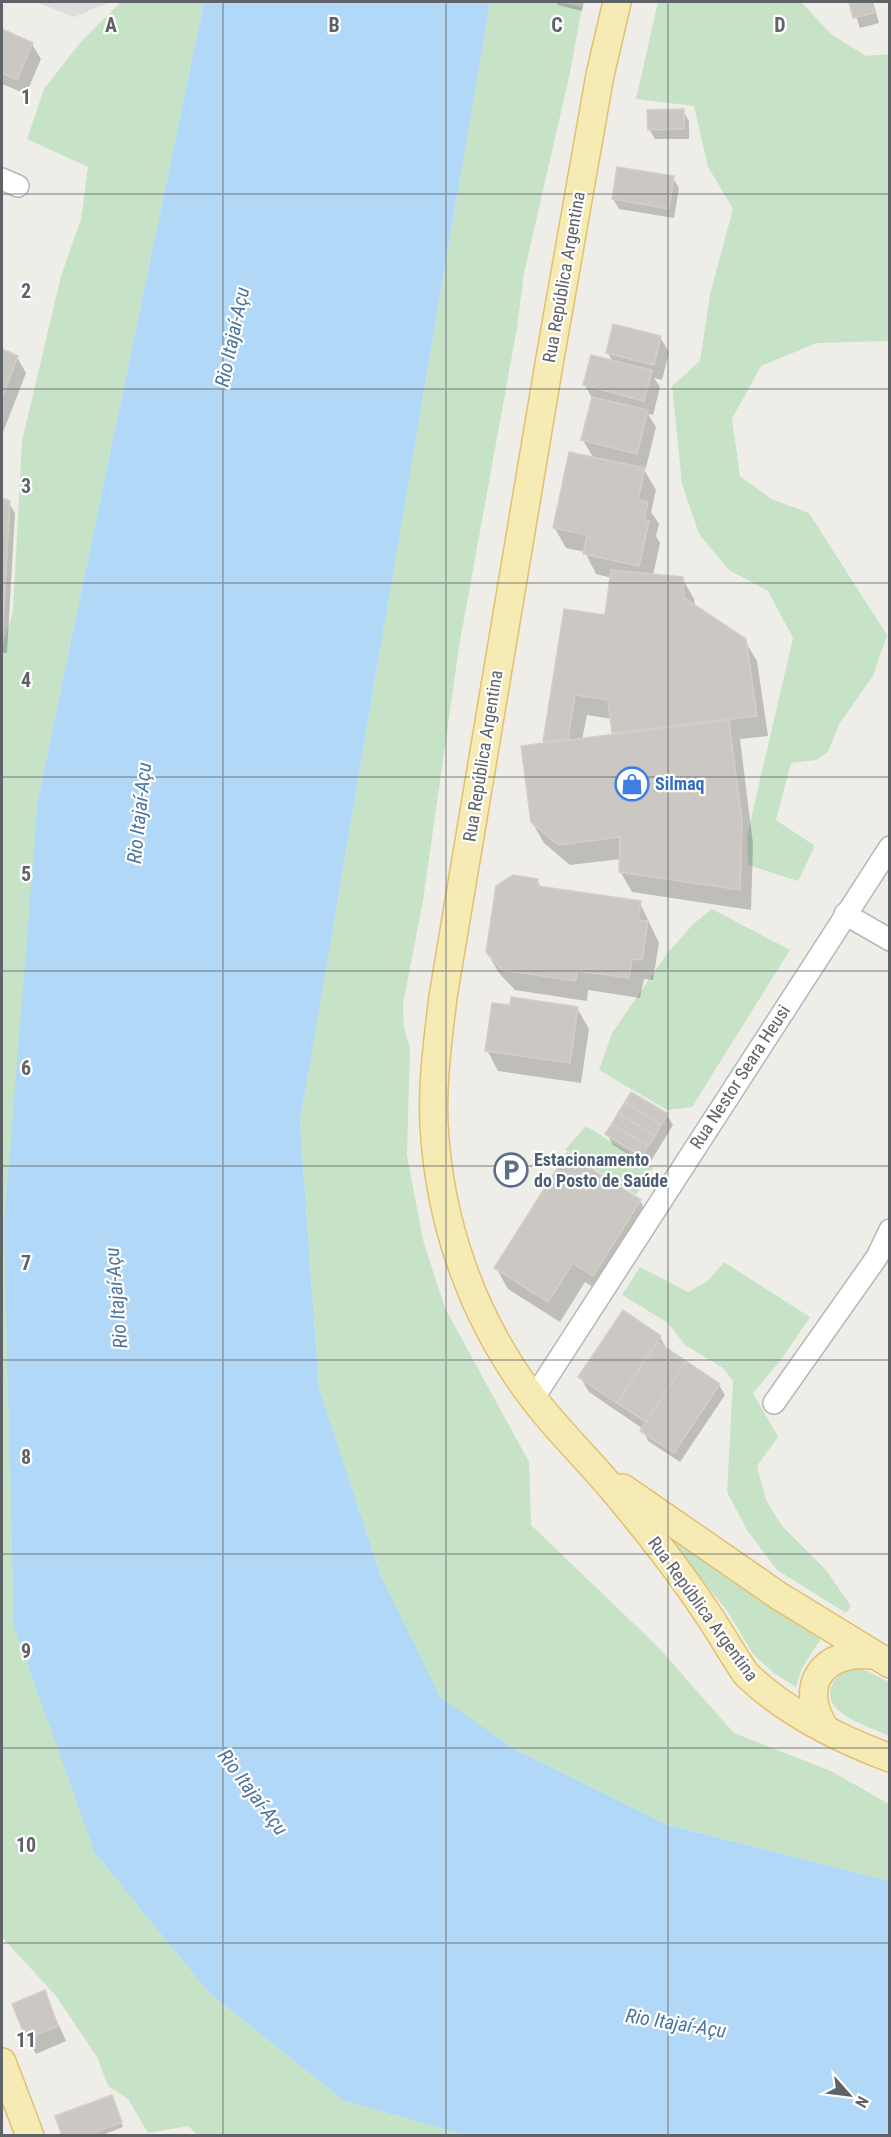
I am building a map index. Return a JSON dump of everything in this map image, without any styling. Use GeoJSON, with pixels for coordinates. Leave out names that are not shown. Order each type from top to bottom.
{"type":"FeatureCollection","features":[{"type":"Feature","properties":{"kind":"main road","name":"Rua República Argentina"},"geometry":{"type":"LineString","coordinates":[[616,2],[600,75],[542,404],[444,987],[435,1071],[434,1123],[439,1179],[456,1248],[485,1321],[504,1358],[533,1399],[599,1471],[690,1588],[746,1674],[777,1700],[825,1728],[890,1758]]}},
{"type":"Feature","properties":{"kind":"main road","name":"Rua República Argentina"},"geometry":{"type":"LineString","coordinates":[[599,1471],[779,1596],[880,1660]]}},
{"type":"Feature","properties":{"kind":"main road"},"geometry":{"type":"LineString","coordinates":[[825,1728],[815,1713],[812,1702],[820,1674],[828,1663],[855,1653],[880,1660]]}},
{"type":"Feature","properties":{"kind":"main road"},"geometry":{"type":"LineString","coordinates":[[2,2062],[30,2136]]}},
{"type":"Feature","properties":{"kind":"street","name":"Rua Nestor Seara Heusi"},"geometry":{"type":"LineString","coordinates":[[533,1399],[890,847]]}},
{"type":"Feature","properties":{"kind":"street"},"geometry":{"type":"LineString","coordinates":[[845,914],[890,940]]}},
{"type":"Feature","properties":{"kind":"street"},"geometry":{"type":"LineString","coordinates":[[774,1403],[878,1257],[890,1230]]}},
{"type":"Feature","properties":{"kind":"shaded area"},"geometry":{"type":"Polygon","coordinates":[[[36,2],[110,2],[74,17],[36,2]]]}},
{"type":"Feature","properties":{"kind":"green space"},"geometry":{"type":"Polygon","coordinates":[[[121,2],[204,2],[38,799],[95,1853],[209,1993],[344,2101],[466,2135],[199,2136],[188,2126],[148,2133],[128,2099],[108,2086],[97,2057],[56,1996],[2,1937],[2,647],[13,612],[22,441],[61,276],[81,219],[88,167],[27,139],[44,89],[80,43],[121,2]]]}},
{"type":"Feature","properties":{"kind":"green space"},"geometry":{"type":"Polygon","coordinates":[[[490,2],[558,2],[582,7],[570,73],[524,273],[517,328],[459,647],[423,901],[403,1004],[404,1028],[410,1048],[407,1155],[423,1240],[445,1308],[529,1462],[531,1525],[658,1647],[734,1733],[831,1771],[889,1804],[889,1881],[668,1825],[516,1750],[439,1697],[381,1576],[319,1389],[300,1122],[490,2]]]}},
{"type":"Feature","properties":{"kind":"green space"},"geometry":{"type":"Polygon","coordinates":[[[658,2],[801,2],[831,34],[866,56],[889,54],[889,341],[817,343],[761,366],[732,419],[740,476],[771,499],[809,513],[887,635],[873,676],[839,724],[828,752],[816,760],[791,763],[776,820],[815,846],[798,881],[748,865],[747,836],[793,638],[768,591],[729,570],[699,534],[682,484],[672,386],[700,361],[710,294],[733,209],[708,167],[694,106],[636,99],[658,2]]]}},
{"type":"Feature","properties":{"kind":"green space"},"geometry":{"type":"Polygon","coordinates":[[[712,909],[790,950],[692,1107],[667,1110],[599,1070],[612,1033],[666,955],[693,924],[712,909]]]}},
{"type":"Feature","properties":{"kind":"green space"},"geometry":{"type":"Polygon","coordinates":[[[586,1126],[653,1168],[636,1195],[565,1150],[586,1126]]]}},
{"type":"Feature","properties":{"kind":"green space"},"geometry":{"type":"Polygon","coordinates":[[[724,1262],[810,1317],[781,1360],[753,1393],[778,1437],[757,1466],[766,1500],[782,1526],[826,1570],[851,1606],[846,1613],[777,1570],[747,1530],[727,1492],[733,1381],[723,1368],[685,1345],[668,1323],[622,1295],[640,1267],[688,1292],[708,1281],[724,1262]]]}},
{"type":"Feature","properties":{"kind":"green space"},"geometry":{"type":"Polygon","coordinates":[[[662,1527],[812,1629],[820,1640],[802,1668],[796,1687],[774,1673],[753,1654],[726,1609],[681,1555],[662,1527]]]}},
{"type":"Feature","properties":{"kind":"green space"},"geometry":{"type":"Polygon","coordinates":[[[859,1667],[889,1682],[889,1736],[858,1723],[838,1710],[832,1703],[830,1693],[835,1679],[844,1672],[859,1667]]]}},
{"type":"Feature","properties":{"kind":"water","name":"Rio Itajaí-Açu"},"geometry":{"type":"Polygon","coordinates":[[[204,2],[490,2],[300,1122],[319,1389],[381,1576],[440,1697],[516,1750],[668,1825],[889,1881],[889,2135],[466,2135],[344,2101],[209,1993],[95,1853],[14,1626],[4,1227],[38,799],[204,2]]]}},
{"type":"Feature","properties":{"kind":"building"},"geometry":{"type":"Polygon","coordinates":[[[849,2],[871,2],[874,13],[853,18],[849,2]]]}},
{"type":"Feature","properties":{"kind":"building"},"geometry":{"type":"Polygon","coordinates":[[[2,29],[33,43],[17,80],[2,73],[2,29]]]}},
{"type":"Feature","properties":{"kind":"building"},"geometry":{"type":"Polygon","coordinates":[[[684,109],[684,129],[648,130],[647,110],[684,109]]]}},
{"type":"Feature","properties":{"kind":"building"},"geometry":{"type":"Polygon","coordinates":[[[617,167],[674,176],[669,209],[612,199],[617,167]]]}},
{"type":"Feature","properties":{"kind":"building"},"geometry":{"type":"Polygon","coordinates":[[[613,324],[661,336],[654,365],[606,353],[613,324]]]}},
{"type":"Feature","properties":{"kind":"building"},"geometry":{"type":"Polygon","coordinates":[[[2,349],[18,356],[2,398],[2,349]]]}},
{"type":"Feature","properties":{"kind":"building"},"geometry":{"type":"Polygon","coordinates":[[[591,355],[652,370],[644,401],[583,385],[591,355]]]}},
{"type":"Feature","properties":{"kind":"building"},"geometry":{"type":"Polygon","coordinates":[[[592,397],[648,410],[637,454],[581,440],[592,397]]]}},
{"type":"Feature","properties":{"kind":"building"},"geometry":{"type":"Polygon","coordinates":[[[569,452],[645,468],[638,500],[648,502],[644,520],[649,521],[639,566],[583,554],[587,535],[553,528],[569,452]]]}},
{"type":"Feature","properties":{"kind":"building"},"geometry":{"type":"Polygon","coordinates":[[[2,498],[10,501],[2,644],[2,498]]]}},
{"type":"Feature","properties":{"kind":"building"},"geometry":{"type":"Polygon","coordinates":[[[611,570],[683,577],[684,598],[746,639],[757,716],[612,733],[608,700],[575,695],[568,739],[543,742],[564,609],[605,615],[611,570]]]}},
{"type":"Feature","properties":{"kind":"building","name":"Silmaq"},"geometry":{"type":"Polygon","coordinates":[[[729,720],[742,822],[740,890],[619,872],[620,837],[558,845],[531,822],[521,746],[729,720]]]}},
{"type":"Feature","properties":{"kind":"building"},"geometry":{"type":"Polygon","coordinates":[[[513,875],[538,879],[537,886],[641,901],[638,920],[648,921],[642,960],[632,959],[629,978],[577,971],[576,981],[502,970],[486,952],[496,886],[513,875]]]}},
{"type":"Feature","properties":{"kind":"building"},"geometry":{"type":"Polygon","coordinates":[[[511,997],[578,1007],[570,1063],[485,1051],[492,1003],[510,1005],[511,997]]]}},
{"type":"Feature","properties":{"kind":"building"},"geometry":{"type":"Polygon","coordinates":[[[631,1092],[668,1114],[661,1125],[625,1102],[631,1092]]]}},
{"type":"Feature","properties":{"kind":"building"},"geometry":{"type":"Polygon","coordinates":[[[625,1102],[661,1125],[655,1136],[618,1113],[625,1102]]]}},
{"type":"Feature","properties":{"kind":"building"},"geometry":{"type":"Polygon","coordinates":[[[618,1113],[655,1136],[648,1146],[612,1124],[618,1113]]]}},
{"type":"Feature","properties":{"kind":"building"},"geometry":{"type":"Polygon","coordinates":[[[612,1124],[648,1146],[642,1157],[605,1134],[612,1124]]]}},
{"type":"Feature","properties":{"kind":"building"},"geometry":{"type":"Polygon","coordinates":[[[567,1153],[641,1200],[593,1276],[573,1263],[548,1302],[494,1268],[567,1153]]]}},
{"type":"Feature","properties":{"kind":"building"},"geometry":{"type":"Polygon","coordinates":[[[623,1310],[661,1336],[617,1403],[578,1377],[623,1310]]]}},
{"type":"Feature","properties":{"kind":"building"},"geometry":{"type":"Polygon","coordinates":[[[657,1342],[686,1361],[646,1422],[617,1403],[657,1342]]]}},
{"type":"Feature","properties":{"kind":"building"},"geometry":{"type":"Polygon","coordinates":[[[686,1361],[720,1384],[674,1453],[640,1431],[686,1361]]]}},
{"type":"Feature","properties":{"kind":"building"},"geometry":{"type":"Polygon","coordinates":[[[45,1990],[58,2026],[26,2039],[12,2004],[45,1990]]]}},
{"type":"Feature","properties":{"kind":"building"},"geometry":{"type":"Polygon","coordinates":[[[112,2095],[122,2122],[86,2136],[62,2136],[55,2116],[112,2095]]]}},
{"type":"Feature","properties":{"kind":"place","name":"Silmaq"},"geometry":{"type":"Point","coordinates":[632,784]}},
{"type":"Feature","properties":{"kind":"place","name":"Estacionamento do Posto de Saúde"},"geometry":{"type":"Point","coordinates":[511,1170]}}]}
